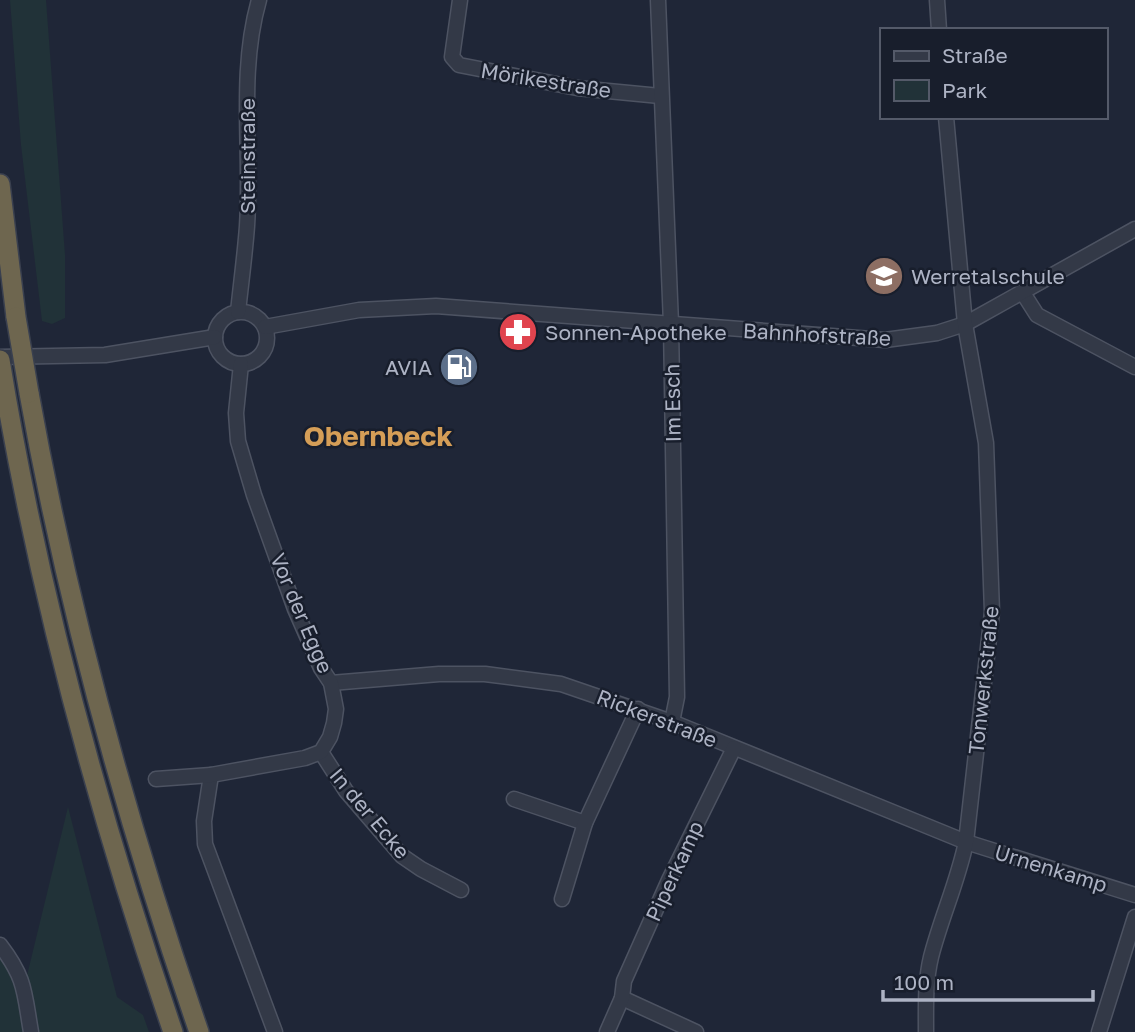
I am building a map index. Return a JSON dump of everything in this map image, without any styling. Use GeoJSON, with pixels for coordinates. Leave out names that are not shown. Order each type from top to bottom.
{"type":"FeatureCollection","features":[{"type":"Feature","properties":{"kind":"highway"},"geometry":{"type":"LineString","coordinates":[[0,184],[16,317],[49,504],[98,706],[130,818],[199,1032]]}},
{"type":"Feature","properties":{"kind":"highway"},"geometry":{"type":"LineString","coordinates":[[0,358],[50,610],[99,797],[173,1032]]}},
{"type":"Feature","properties":{"kind":"street","name":"Steinstraße"},"geometry":{"type":"LineString","coordinates":[[238,312],[247,225],[251,43],[259,0]]}},
{"type":"Feature","properties":{"kind":"street","name":"Mörikestraße"},"geometry":{"type":"LineString","coordinates":[[460,0],[452,57],[459,65],[578,88],[660,96]]}},
{"type":"Feature","properties":{"kind":"street","name":"Im Esch"},"geometry":{"type":"LineString","coordinates":[[658,0],[671,324],[677,697],[673,722]]}},
{"type":"Feature","properties":{"kind":"street"},"geometry":{"type":"LineString","coordinates":[[937,0],[939,28]]}},
{"type":"Feature","properties":{"kind":"street","name":"Tonwerkstraße"},"geometry":{"type":"LineString","coordinates":[[926,1032],[925,992],[931,957],[966,842],[992,612],[986,443],[965,324],[946,119]]}},
{"type":"Feature","properties":{"kind":"street","name":"Bahnhofstraße"},"geometry":{"type":"LineString","coordinates":[[265,327],[359,310],[436,306],[885,340],[937,333],[965,324],[1135,229]]}},
{"type":"Feature","properties":{"kind":"street"},"geometry":{"type":"LineString","coordinates":[[1023,293],[1037,315],[1135,367]]}},
{"type":"Feature","properties":{"kind":"street"},"geometry":{"type":"LineString","coordinates":[[230,314],[254,314],[265,327],[267,344],[264,352],[250,363],[233,363],[219,353],[215,337],[219,323],[230,314]]}},
{"type":"Feature","properties":{"kind":"street"},"geometry":{"type":"LineString","coordinates":[[0,358],[105,355],[215,337]]}},
{"type":"Feature","properties":{"kind":"street","name":"Vor der Egge"},"geometry":{"type":"LineString","coordinates":[[241,365],[236,413],[238,440],[244,464],[295,609],[321,668],[331,683],[335,716],[330,737],[321,752]]}},
{"type":"Feature","properties":{"kind":"street","name":"Rickerstraße"},"geometry":{"type":"LineString","coordinates":[[331,683],[439,674],[485,674],[561,684],[673,722],[966,842]]}},
{"type":"Feature","properties":{"kind":"street"},"geometry":{"type":"LineString","coordinates":[[562,899],[586,823],[638,709]]}},
{"type":"Feature","properties":{"kind":"street","name":"Piperkamp"},"geometry":{"type":"LineString","coordinates":[[607,1032],[622,998],[624,981],[669,880],[734,747]]}},
{"type":"Feature","properties":{"kind":"street"},"geometry":{"type":"LineString","coordinates":[[156,779],[211,775],[304,758],[321,752]]}},
{"type":"Feature","properties":{"kind":"street","name":"In der Ecke"},"geometry":{"type":"LineString","coordinates":[[321,752],[346,791],[402,856],[461,890]]}},
{"type":"Feature","properties":{"kind":"street"},"geometry":{"type":"LineString","coordinates":[[211,775],[204,821],[205,844],[275,1032]]}},
{"type":"Feature","properties":{"kind":"street"},"geometry":{"type":"LineString","coordinates":[[514,799],[586,823]]}},
{"type":"Feature","properties":{"kind":"street","name":"Urnenkamp"},"geometry":{"type":"LineString","coordinates":[[966,842],[1135,895]]}},
{"type":"Feature","properties":{"kind":"street"},"geometry":{"type":"LineString","coordinates":[[1099,1032],[1135,917]]}},
{"type":"Feature","properties":{"kind":"street"},"geometry":{"type":"LineString","coordinates":[[0,945],[14,963],[25,986],[31,1032]]}},
{"type":"Feature","properties":{"kind":"street"},"geometry":{"type":"LineString","coordinates":[[622,998],[696,1032]]}},
{"type":"Feature","properties":{"kind":"green space"},"geometry":{"type":"Polygon","coordinates":[[[10,0],[46,0],[65,255],[65,318],[52,324],[42,321],[21,145],[10,0]]]}},
{"type":"Feature","properties":{"kind":"green space"},"geometry":{"type":"Polygon","coordinates":[[[68,807],[117,997],[143,1015],[149,1032],[0,1032],[0,952],[22,996],[68,807]]]}},
{"type":"Feature","properties":{"kind":"place","name":"Werretalschule"},"geometry":{"type":"Point","coordinates":[884,276]}},
{"type":"Feature","properties":{"kind":"place","name":"Sonnen-Apotheke"},"geometry":{"type":"Point","coordinates":[518,332]}},
{"type":"Feature","properties":{"kind":"place","name":"AVIA"},"geometry":{"type":"Point","coordinates":[459,367]}},
{"type":"Feature","properties":{"kind":"district","name":"Obernbeck"},"geometry":{"type":"Point","coordinates":[378,435]}}]}
